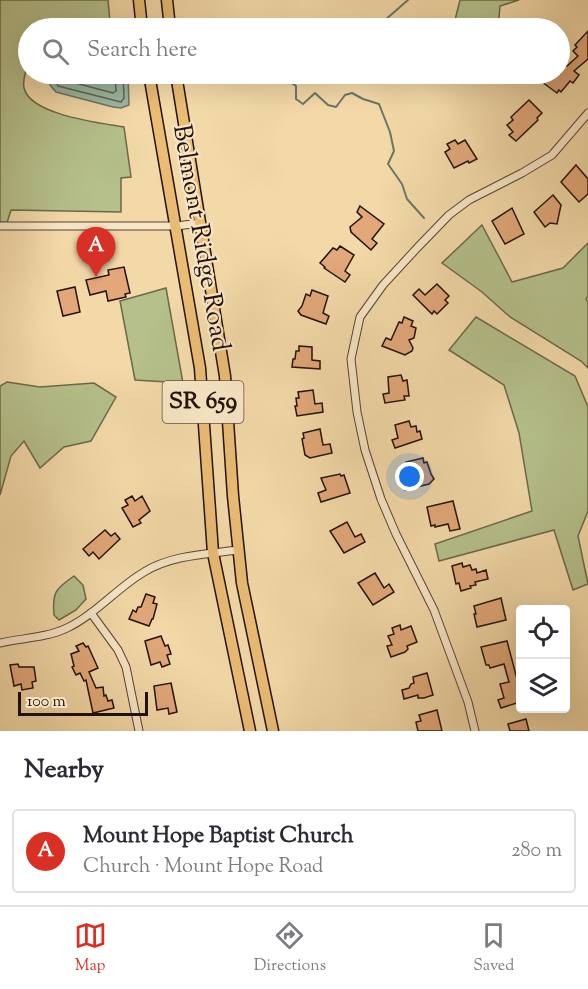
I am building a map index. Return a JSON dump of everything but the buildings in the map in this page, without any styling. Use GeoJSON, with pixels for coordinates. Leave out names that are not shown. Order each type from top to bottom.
{"type":"FeatureCollection","features":[{"type":"Feature","properties":{"kind":"main road"},"geometry":{"type":"LineString","coordinates":[[139,0],[141,18]]}},
{"type":"Feature","properties":{"kind":"main road"},"geometry":{"type":"LineString","coordinates":[[167,0],[169,18]]}},
{"type":"Feature","properties":{"kind":"main road","name":"Belmont Ridge Road"},"geometry":{"type":"LineString","coordinates":[[151,84],[200,368],[213,553],[250,731]]}},
{"type":"Feature","properties":{"kind":"main road","name":"Belmont Ridge Road"},"geometry":{"type":"LineString","coordinates":[[178,84],[225,376],[242,583],[273,731]]}},
{"type":"Feature","properties":{"kind":"street"},"geometry":{"type":"LineString","coordinates":[[475,731],[468,702],[435,610],[396,534],[381,499],[365,450],[357,412],[351,359],[360,317],[383,285],[418,247],[449,215],[469,200],[552,155],[588,113]]}},
{"type":"Feature","properties":{"kind":"street"},"geometry":{"type":"LineString","coordinates":[[0,226],[176,226],[201,223]]}},
{"type":"Feature","properties":{"kind":"street"},"geometry":{"type":"LineString","coordinates":[[0,643],[64,629],[91,613],[146,570],[171,561],[238,550]]}},
{"type":"Feature","properties":{"kind":"street"},"geometry":{"type":"LineString","coordinates":[[91,613],[114,644],[126,667],[139,731]]}},
{"type":"Feature","properties":{"kind":"green space"},"geometry":{"type":"Polygon","coordinates":[[[0,0],[108,0],[110,18],[18,18],[18,84],[24,84],[29,97],[52,111],[84,120],[124,127],[131,177],[121,178],[121,212],[11,210],[7,223],[0,222],[0,0]]]}},
{"type":"Feature","properties":{"kind":"green space"},"geometry":{"type":"Polygon","coordinates":[[[460,0],[519,0],[500,6],[499,18],[456,18],[460,0]]]}},
{"type":"Feature","properties":{"kind":"green space"},"geometry":{"type":"Polygon","coordinates":[[[482,225],[512,282],[563,268],[588,243],[588,296],[586,299],[588,302],[588,368],[581,361],[510,317],[482,292],[442,263],[482,225]]]}},
{"type":"Feature","properties":{"kind":"green space"},"geometry":{"type":"Polygon","coordinates":[[[166,288],[183,383],[135,380],[120,301],[166,288]]]}},
{"type":"Feature","properties":{"kind":"green space"},"geometry":{"type":"Polygon","coordinates":[[[476,317],[575,376],[588,407],[588,511],[578,536],[588,584],[573,590],[554,530],[439,561],[435,544],[532,511],[519,433],[504,385],[449,350],[476,317]]]}},
{"type":"Feature","properties":{"kind":"green space"},"geometry":{"type":"Polygon","coordinates":[[[7,382],[40,387],[94,383],[116,397],[91,441],[64,447],[40,468],[24,441],[11,456],[0,495],[0,386],[7,382]]]}},
{"type":"Feature","properties":{"kind":"green space"},"geometry":{"type":"Polygon","coordinates":[[[74,576],[83,585],[86,599],[76,610],[59,620],[54,615],[54,596],[63,584],[74,576]]]}},
{"type":"Feature","properties":{"kind":"water"},"geometry":{"type":"Polygon","coordinates":[[[128,84],[129,105],[121,108],[113,107],[56,92],[50,85],[128,84]]]}},
{"type":"Feature","properties":{"kind":"waterway"},"geometry":{"type":"LineString","coordinates":[[387,18],[408,0]]}},
{"type":"Feature","properties":{"kind":"waterway"},"geometry":{"type":"LineString","coordinates":[[293,84],[296,86],[296,99],[303,104],[315,93],[328,105],[336,107],[345,95],[352,93],[379,104],[390,132],[394,151],[388,164],[402,184],[407,199],[424,218]]}},
{"type":"Feature","properties":{"kind":"place","name":"Mount Hope Baptist Church"},"geometry":{"type":"Point","coordinates":[96,277]}}]}
